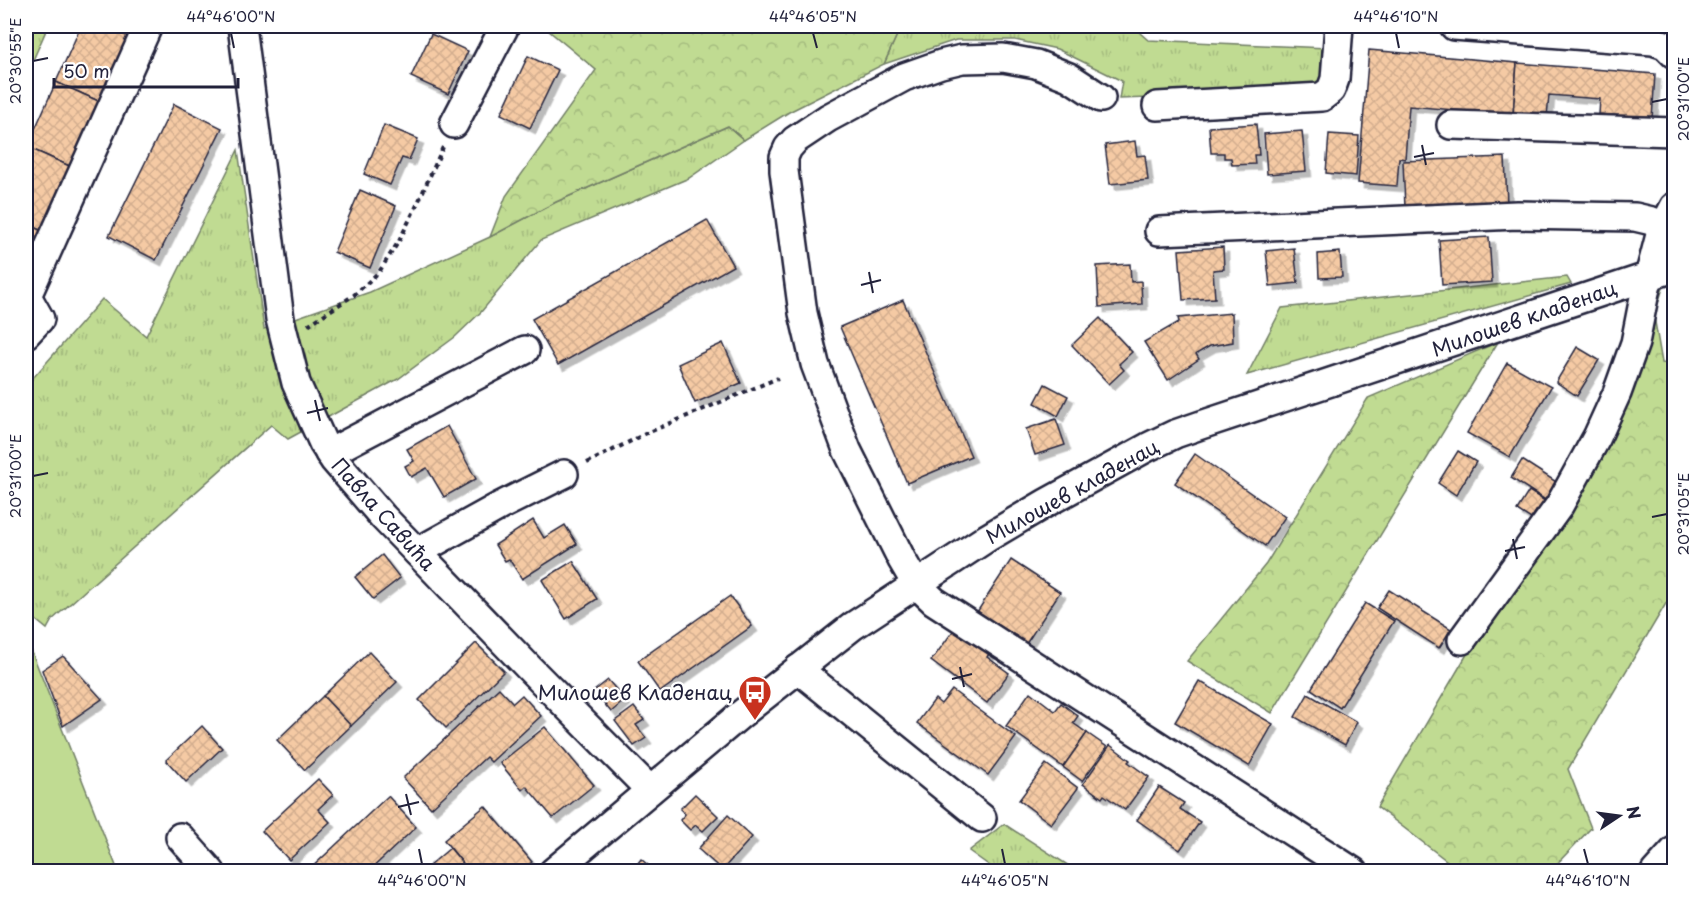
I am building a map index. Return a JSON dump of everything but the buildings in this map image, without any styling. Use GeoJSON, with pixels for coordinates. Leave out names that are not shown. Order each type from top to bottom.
{"type":"FeatureCollection","features":[{"type":"Feature","properties":{"kind":"street"},"geometry":{"type":"LineString","coordinates":[[26,334],[40,319],[27,296],[148,26]]}},
{"type":"Feature","properties":{"kind":"street","name":"Павла Савића"},"geometry":{"type":"LineString","coordinates":[[242,26],[270,252],[284,338],[296,383],[317,431],[330,453],[383,517],[650,790]]}},
{"type":"Feature","properties":{"kind":"street"},"geometry":{"type":"LineString","coordinates":[[454,124],[505,26]]}},
{"type":"Feature","properties":{"kind":"street"},"geometry":{"type":"LineString","coordinates":[[1157,106],[1322,97],[1331,90],[1335,79],[1339,26]]}},
{"type":"Feature","properties":{"kind":"street"},"geometry":{"type":"LineString","coordinates":[[1454,26],[1653,41],[1665,45],[1674,54]]}},
{"type":"Feature","properties":{"kind":"street"},"geometry":{"type":"LineString","coordinates":[[1101,98],[1068,77],[1036,64],[1003,58],[962,59],[904,77],[828,118],[795,140],[784,157],[787,206],[803,313],[815,363],[847,450],[902,560],[916,584],[934,601],[1354,872]]}},
{"type":"Feature","properties":{"kind":"street"},"geometry":{"type":"LineString","coordinates":[[1451,125],[1674,132]]}},
{"type":"Feature","properties":{"kind":"street"},"geometry":{"type":"LineString","coordinates":[[1160,231],[1517,214],[1635,217],[1652,221],[1669,217],[1662,272],[1617,393],[1597,437],[1559,506],[1462,640]]}},
{"type":"Feature","properties":{"kind":"street","name":"Милошев кладенац"},"geometry":{"type":"LineString","coordinates":[[553,872],[798,669],[853,627],[1030,512],[1161,440],[1662,272]]}},
{"type":"Feature","properties":{"kind":"street"},"geometry":{"type":"LineString","coordinates":[[330,453],[525,350]]}},
{"type":"Feature","properties":{"kind":"street"},"geometry":{"type":"LineString","coordinates":[[417,552],[564,474]]}},
{"type":"Feature","properties":{"kind":"street"},"geometry":{"type":"LineString","coordinates":[[798,669],[982,818]]}},
{"type":"Feature","properties":{"kind":"street"},"geometry":{"type":"LineString","coordinates":[[180,837],[211,872]]}},
{"type":"Feature","properties":{"kind":"street"},"geometry":{"type":"LineString","coordinates":[[1655,872],[1674,851]]}},
{"type":"Feature","properties":{"kind":"path"},"geometry":{"type":"LineString","coordinates":[[284,338],[301,331],[354,295],[379,272],[399,241],[417,206],[454,124]]}},
{"type":"Feature","properties":{"kind":"path"},"geometry":{"type":"LineString","coordinates":[[564,474],[647,433],[778,378]]}},
{"type":"Feature","properties":{"kind":"green space"},"geometry":{"type":"Polygon","coordinates":[[[26,26],[48,26],[26,76],[26,26]]]}},
{"type":"Feature","properties":{"kind":"green space"},"geometry":{"type":"Polygon","coordinates":[[[543,26],[901,26],[884,64],[789,112],[744,140],[728,126],[556,202],[490,237],[506,196],[596,70],[543,26]]]}},
{"type":"Feature","properties":{"kind":"green space"},"geometry":{"type":"Polygon","coordinates":[[[901,26],[1132,26],[1148,40],[1327,48],[1322,91],[1119,99],[1122,81],[1057,49],[1015,40],[956,40],[884,64],[901,26]]]}},
{"type":"Feature","properties":{"kind":"green space"},"geometry":{"type":"Polygon","coordinates":[[[728,126],[744,140],[689,178],[541,240],[481,312],[455,337],[398,379],[288,439],[271,425],[52,620],[47,629],[26,612],[26,386],[102,299],[146,336],[238,150],[264,329],[370,292],[490,237],[556,202],[728,126]]]}},
{"type":"Feature","properties":{"kind":"green space"},"geometry":{"type":"Polygon","coordinates":[[[1567,277],[1571,284],[1247,375],[1282,308],[1567,277]]]}},
{"type":"Feature","properties":{"kind":"green space"},"geometry":{"type":"Polygon","coordinates":[[[1664,285],[1654,316],[1662,363],[1674,364],[1674,590],[1568,769],[1591,828],[1550,871],[1455,871],[1451,864],[1377,807],[1473,644],[1566,510],[1653,296],[1664,285]]]}},
{"type":"Feature","properties":{"kind":"green space"},"geometry":{"type":"Polygon","coordinates":[[[1498,342],[1272,713],[1187,661],[1266,564],[1368,398],[1498,342]]]}},
{"type":"Feature","properties":{"kind":"green space"},"geometry":{"type":"Polygon","coordinates":[[[26,637],[118,871],[26,871],[26,637]]]}},
{"type":"Feature","properties":{"kind":"green space"},"geometry":{"type":"Polygon","coordinates":[[[1004,824],[1077,871],[997,871],[969,851],[1004,824]]]}},
{"type":"Feature","properties":{"kind":"place","name":"Милошев Кладенац"},"geometry":{"type":"Point","coordinates":[755,721]}}]}
